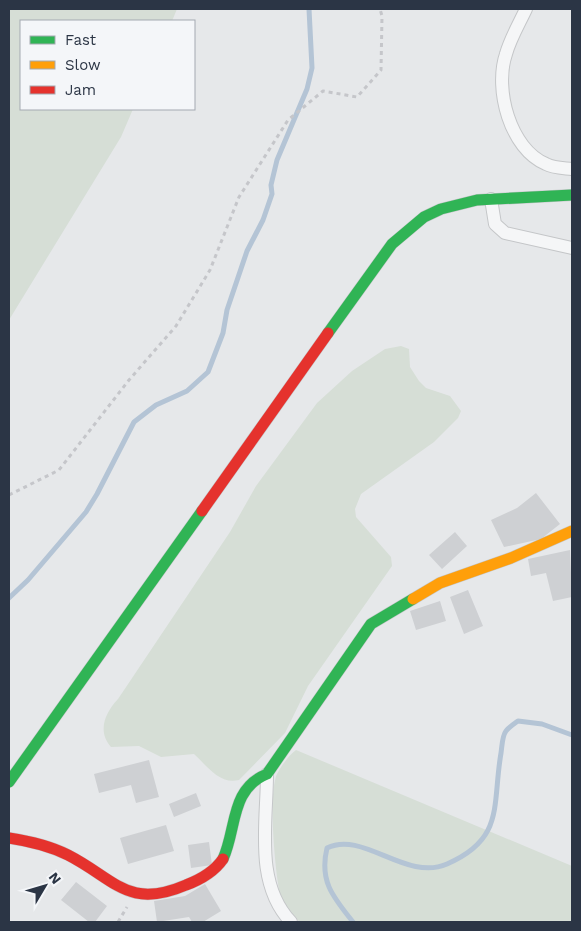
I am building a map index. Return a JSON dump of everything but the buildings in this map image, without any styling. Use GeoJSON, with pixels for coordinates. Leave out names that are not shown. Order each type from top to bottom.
{"type":"FeatureCollection","features":[{"type":"Feature","properties":{"kind":"street"},"geometry":{"type":"LineString","coordinates":[[526,9],[505,55],[502,87],[508,117],[520,144],[546,164],[572,169]]}},
{"type":"Feature","properties":{"kind":"street"},"geometry":{"type":"LineString","coordinates":[[9,782],[392,244],[424,217],[458,204],[491,199],[572,195]]}},
{"type":"Feature","properties":{"kind":"street"},"geometry":{"type":"LineString","coordinates":[[491,199],[495,224],[505,233],[572,248]]}},
{"type":"Feature","properties":{"kind":"street"},"geometry":{"type":"LineString","coordinates":[[9,838],[25,840],[68,855],[116,885],[141,895],[181,888],[216,872],[225,854],[241,798],[251,782],[267,774],[371,624],[440,583],[511,558],[572,531]]}},
{"type":"Feature","properties":{"kind":"street"},"geometry":{"type":"LineString","coordinates":[[267,774],[267,806],[264,833],[269,884],[279,910],[290,922]]}},
{"type":"Feature","properties":{"kind":"path"},"geometry":{"type":"LineString","coordinates":[[9,495],[59,470],[129,380],[176,326],[210,270],[239,197],[288,120],[323,91],[357,97],[381,70],[382,16],[380,9]]}},
{"type":"Feature","properties":{"kind":"shaded area"},"geometry":{"type":"Polygon","coordinates":[[[9,9],[177,9],[172,20],[20,20],[20,110],[133,110],[121,137],[9,320],[9,9]]]}},
{"type":"Feature","properties":{"kind":"shaded area"},"geometry":{"type":"Polygon","coordinates":[[[401,346],[409,349],[410,367],[419,381],[426,388],[450,396],[461,411],[458,418],[434,442],[361,494],[355,509],[356,517],[391,557],[392,566],[308,686],[285,733],[239,780],[232,781],[226,780],[214,773],[194,754],[161,757],[139,746],[111,747],[104,735],[104,722],[109,710],[230,532],[256,486],[317,403],[352,371],[385,349],[401,346]]]}},
{"type":"Feature","properties":{"kind":"shaded area"},"geometry":{"type":"Polygon","coordinates":[[[296,750],[572,866],[572,922],[300,922],[288,909],[280,894],[274,851],[273,815],[274,784],[277,774],[285,761],[296,750]]]}},
{"type":"Feature","properties":{"kind":"waterway"},"geometry":{"type":"LineString","coordinates":[[9,598],[28,580],[86,512],[134,422],[156,405],[187,391],[208,372],[223,333],[227,310],[247,251],[263,220],[272,194],[271,185],[277,160],[307,89],[312,68],[309,9]]}},
{"type":"Feature","properties":{"kind":"waterway"},"geometry":{"type":"LineString","coordinates":[[353,922],[339,905],[329,888],[325,870],[327,848],[341,844],[355,845],[416,867],[432,868],[447,864],[466,854],[479,843],[487,832],[495,804],[502,742],[507,730],[518,721],[542,724],[572,735]]}},
{"type":"Feature","properties":{"kind":"traffic: fast"},"geometry":{"type":"LineString","coordinates":[[328,333],[392,244],[424,217],[441,209],[477,200],[572,195]]}},
{"type":"Feature","properties":{"kind":"traffic: fast"},"geometry":{"type":"LineString","coordinates":[[9,782],[202,511]]}},
{"type":"Feature","properties":{"kind":"traffic: fast"},"geometry":{"type":"LineString","coordinates":[[223,859],[236,810],[246,789],[267,774],[371,624],[413,599]]}},
{"type":"Feature","properties":{"kind":"traffic: slow"},"geometry":{"type":"LineString","coordinates":[[413,599],[440,583],[511,558],[572,531]]}},
{"type":"Feature","properties":{"kind":"traffic: jam"},"geometry":{"type":"LineString","coordinates":[[202,511],[328,333]]}},
{"type":"Feature","properties":{"kind":"traffic: jam"},"geometry":{"type":"LineString","coordinates":[[9,838],[39,844],[68,855],[111,882],[136,893],[166,892],[186,885],[207,875],[223,859]]}}]}
